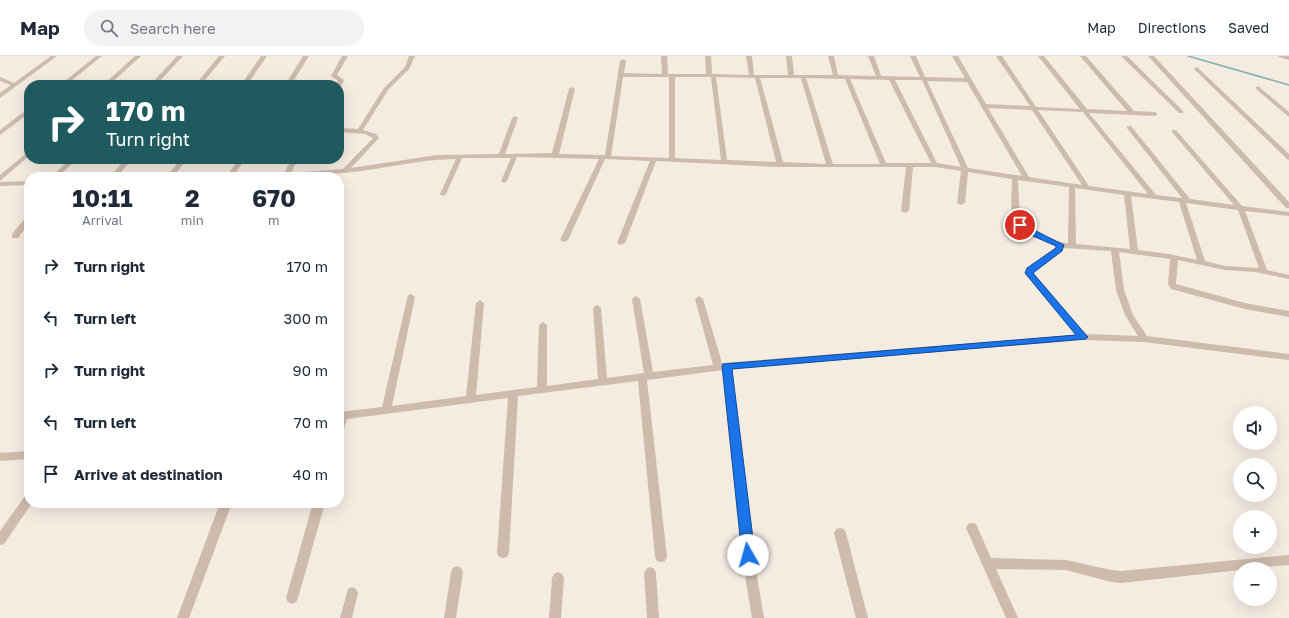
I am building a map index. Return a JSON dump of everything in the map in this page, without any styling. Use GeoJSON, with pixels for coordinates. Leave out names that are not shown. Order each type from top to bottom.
{"type":"FeatureCollection","features":[{"type":"Feature","properties":{"kind":"street"},"geometry":{"type":"LineString","coordinates":[[0,96],[54,56]]}},
{"type":"Feature","properties":{"kind":"street"},"geometry":{"type":"LineString","coordinates":[[69,80],[99,56]]}},
{"type":"Feature","properties":{"kind":"street"},"geometry":{"type":"LineString","coordinates":[[112,80],[138,56]]}},
{"type":"Feature","properties":{"kind":"street"},"geometry":{"type":"LineString","coordinates":[[158,80],[180,56]]}},
{"type":"Feature","properties":{"kind":"street"},"geometry":{"type":"LineString","coordinates":[[202,80],[222,56]]}},
{"type":"Feature","properties":{"kind":"street"},"geometry":{"type":"LineString","coordinates":[[247,80],[264,56]]}},
{"type":"Feature","properties":{"kind":"street"},"geometry":{"type":"LineString","coordinates":[[291,80],[306,56]]}},
{"type":"Feature","properties":{"kind":"street"},"geometry":{"type":"LineString","coordinates":[[341,80],[334,76],[345,56]]}},
{"type":"Feature","properties":{"kind":"street"},"geometry":{"type":"LineString","coordinates":[[359,132],[384,91],[394,79],[406,71],[412,56]]}},
{"type":"Feature","properties":{"kind":"street"},"geometry":{"type":"LineString","coordinates":[[664,56],[665,75]]}},
{"type":"Feature","properties":{"kind":"street"},"geometry":{"type":"LineString","coordinates":[[708,56],[724,161]]}},
{"type":"Feature","properties":{"kind":"street"},"geometry":{"type":"LineString","coordinates":[[749,56],[780,165]]}},
{"type":"Feature","properties":{"kind":"street"},"geometry":{"type":"LineString","coordinates":[[789,56],[791,76]]}},
{"type":"Feature","properties":{"kind":"street"},"geometry":{"type":"LineString","coordinates":[[831,56],[836,77]]}},
{"type":"Feature","properties":{"kind":"street"},"geometry":{"type":"LineString","coordinates":[[871,56],[879,78]]}},
{"type":"Feature","properties":{"kind":"street"},"geometry":{"type":"LineString","coordinates":[[913,56],[965,169],[961,203]]}},
{"type":"Feature","properties":{"kind":"street"},"geometry":{"type":"LineString","coordinates":[[956,56],[1026,178]]}},
{"type":"Feature","properties":{"kind":"street"},"geometry":{"type":"LineString","coordinates":[[999,56],[1087,188]]}},
{"type":"Feature","properties":{"kind":"street"},"geometry":{"type":"LineString","coordinates":[[1041,56],[1154,197]]}},
{"type":"Feature","properties":{"kind":"street"},"geometry":{"type":"LineString","coordinates":[[1083,56],[1132,113]]}},
{"type":"Feature","properties":{"kind":"street"},"geometry":{"type":"LineString","coordinates":[[1124,56],[1181,112]]}},
{"type":"Feature","properties":{"kind":"street"},"geometry":{"type":"LineString","coordinates":[[1151,56],[1289,206]]}},
{"type":"Feature","properties":{"kind":"street"},"geometry":{"type":"LineString","coordinates":[[1281,56],[1289,58]]}},
{"type":"Feature","properties":{"kind":"street"},"geometry":{"type":"LineString","coordinates":[[564,240],[605,157],[624,61]]}},
{"type":"Feature","properties":{"kind":"street"},"geometry":{"type":"LineString","coordinates":[[1197,69],[1289,158]]}},
{"type":"Feature","properties":{"kind":"street"},"geometry":{"type":"LineString","coordinates":[[622,75],[803,76],[969,80]]}},
{"type":"Feature","properties":{"kind":"street"},"geometry":{"type":"LineString","coordinates":[[672,75],[672,160]]}},
{"type":"Feature","properties":{"kind":"street"},"geometry":{"type":"LineString","coordinates":[[803,76],[830,166]]}},
{"type":"Feature","properties":{"kind":"street"},"geometry":{"type":"LineString","coordinates":[[847,77],[884,166]]}},
{"type":"Feature","properties":{"kind":"street"},"geometry":{"type":"LineString","coordinates":[[891,78],[935,165]]}},
{"type":"Feature","properties":{"kind":"street"},"geometry":{"type":"LineString","coordinates":[[0,79],[15,85]]}},
{"type":"Feature","properties":{"kind":"street"},"geometry":{"type":"LineString","coordinates":[[1258,88],[1289,115]]}},
{"type":"Feature","properties":{"kind":"street"},"geometry":{"type":"LineString","coordinates":[[555,155],[572,89]]}},
{"type":"Feature","properties":{"kind":"street"},"geometry":{"type":"LineString","coordinates":[[984,106],[1155,114]]}},
{"type":"Feature","properties":{"kind":"street"},"geometry":{"type":"LineString","coordinates":[[0,132],[24,114]]}},
{"type":"Feature","properties":{"kind":"street"},"geometry":{"type":"LineString","coordinates":[[501,156],[515,118]]}},
{"type":"Feature","properties":{"kind":"street"},"geometry":{"type":"LineString","coordinates":[[1129,127],[1185,201],[1202,263]]}},
{"type":"Feature","properties":{"kind":"street"},"geometry":{"type":"LineString","coordinates":[[344,130],[370,132],[375,135],[376,138],[345,171]]}},
{"type":"Feature","properties":{"kind":"street"},"geometry":{"type":"LineString","coordinates":[[1174,131],[1241,209],[1264,272]]}},
{"type":"Feature","properties":{"kind":"street"},"geometry":{"type":"LineString","coordinates":[[504,181],[515,155]]}},
{"type":"Feature","properties":{"kind":"street"},"geometry":{"type":"LineString","coordinates":[[330,172],[437,157],[515,155],[724,161],[780,165],[935,165],[1072,186],[1289,214]]}},
{"type":"Feature","properties":{"kind":"street"},"geometry":{"type":"LineString","coordinates":[[443,194],[460,156]]}},
{"type":"Feature","properties":{"kind":"street"},"geometry":{"type":"LineString","coordinates":[[0,183],[24,158]]}},
{"type":"Feature","properties":{"kind":"street"},"geometry":{"type":"LineString","coordinates":[[620,243],[654,159]]}},
{"type":"Feature","properties":{"kind":"street"},"geometry":{"type":"LineString","coordinates":[[60,172],[68,164]]}},
{"type":"Feature","properties":{"kind":"street"},"geometry":{"type":"LineString","coordinates":[[117,172],[125,164]]}},
{"type":"Feature","properties":{"kind":"street"},"geometry":{"type":"LineString","coordinates":[[173,172],[180,164]]}},
{"type":"Feature","properties":{"kind":"street"},"geometry":{"type":"LineString","coordinates":[[905,211],[910,165]]}},
{"type":"Feature","properties":{"kind":"street"},"geometry":{"type":"LineString","coordinates":[[1015,177],[1016,219],[1020,225],[1029,231],[1060,245],[1134,251],[1174,257],[1225,268],[1264,272],[1289,277]]}},
{"type":"Feature","properties":{"kind":"street"},"geometry":{"type":"LineString","coordinates":[[0,183],[24,183]]}},
{"type":"Feature","properties":{"kind":"street"},"geometry":{"type":"LineString","coordinates":[[1072,186],[1072,246]]}},
{"type":"Feature","properties":{"kind":"street"},"geometry":{"type":"LineString","coordinates":[[1127,193],[1134,251]]}},
{"type":"Feature","properties":{"kind":"street"},"geometry":{"type":"LineString","coordinates":[[15,236],[24,225]]}},
{"type":"Feature","properties":{"kind":"street"},"geometry":{"type":"LineString","coordinates":[[1060,245],[1060,249],[1030,270],[1029,273],[1083,337]]}},
{"type":"Feature","properties":{"kind":"street"},"geometry":{"type":"LineString","coordinates":[[1115,249],[1120,290],[1129,315],[1144,338]]}},
{"type":"Feature","properties":{"kind":"street"},"geometry":{"type":"LineString","coordinates":[[1174,257],[1172,284],[1174,287],[1245,306],[1289,314]]}},
{"type":"Feature","properties":{"kind":"street"},"geometry":{"type":"LineString","coordinates":[[386,410],[410,297]]}},
{"type":"Feature","properties":{"kind":"street"},"geometry":{"type":"LineString","coordinates":[[636,299],[646,377],[661,557]]}},
{"type":"Feature","properties":{"kind":"street"},"geometry":{"type":"LineString","coordinates":[[699,299],[722,367],[758,618]]}},
{"type":"Feature","properties":{"kind":"street"},"geometry":{"type":"LineString","coordinates":[[471,399],[480,303]]}},
{"type":"Feature","properties":{"kind":"street"},"geometry":{"type":"LineString","coordinates":[[597,308],[603,382]]}},
{"type":"Feature","properties":{"kind":"street"},"geometry":{"type":"LineString","coordinates":[[542,390],[543,325]]}},
{"type":"Feature","properties":{"kind":"street"},"geometry":{"type":"LineString","coordinates":[[344,416],[722,367],[1083,337],[1144,338],[1289,357]]}},
{"type":"Feature","properties":{"kind":"street"},"geometry":{"type":"LineString","coordinates":[[503,553],[513,394]]}},
{"type":"Feature","properties":{"kind":"street"},"geometry":{"type":"LineString","coordinates":[[0,457],[24,455]]}},
{"type":"Feature","properties":{"kind":"street"},"geometry":{"type":"LineString","coordinates":[[0,540],[24,506]]}},
{"type":"Feature","properties":{"kind":"street"},"geometry":{"type":"LineString","coordinates":[[183,618],[224,508]]}},
{"type":"Feature","properties":{"kind":"street"},"geometry":{"type":"LineString","coordinates":[[292,598],[317,508]]}},
{"type":"Feature","properties":{"kind":"street"},"geometry":{"type":"LineString","coordinates":[[972,528],[1012,618]]}},
{"type":"Feature","properties":{"kind":"street"},"geometry":{"type":"LineString","coordinates":[[840,533],[862,618]]}},
{"type":"Feature","properties":{"kind":"street"},"geometry":{"type":"LineString","coordinates":[[988,563],[1066,565],[1121,577],[1289,560]]}},
{"type":"Feature","properties":{"kind":"street"},"geometry":{"type":"LineString","coordinates":[[450,618],[457,572]]}},
{"type":"Feature","properties":{"kind":"street"},"geometry":{"type":"LineString","coordinates":[[650,573],[653,618]]}},
{"type":"Feature","properties":{"kind":"street"},"geometry":{"type":"LineString","coordinates":[[555,618],[558,578]]}},
{"type":"Feature","properties":{"kind":"street"},"geometry":{"type":"LineString","coordinates":[[346,618],[352,593]]}},
{"type":"Feature","properties":{"kind":"waterway"},"geometry":{"type":"LineString","coordinates":[[1188,56],[1289,85]]}},
{"type":"Feature","properties":{"kind":"route"},"geometry":{"type":"LineString","coordinates":[[748,555],[727,366],[1083,337],[1029,273],[1030,270],[1060,249],[1060,245],[1029,231],[1020,225]]}}]}
